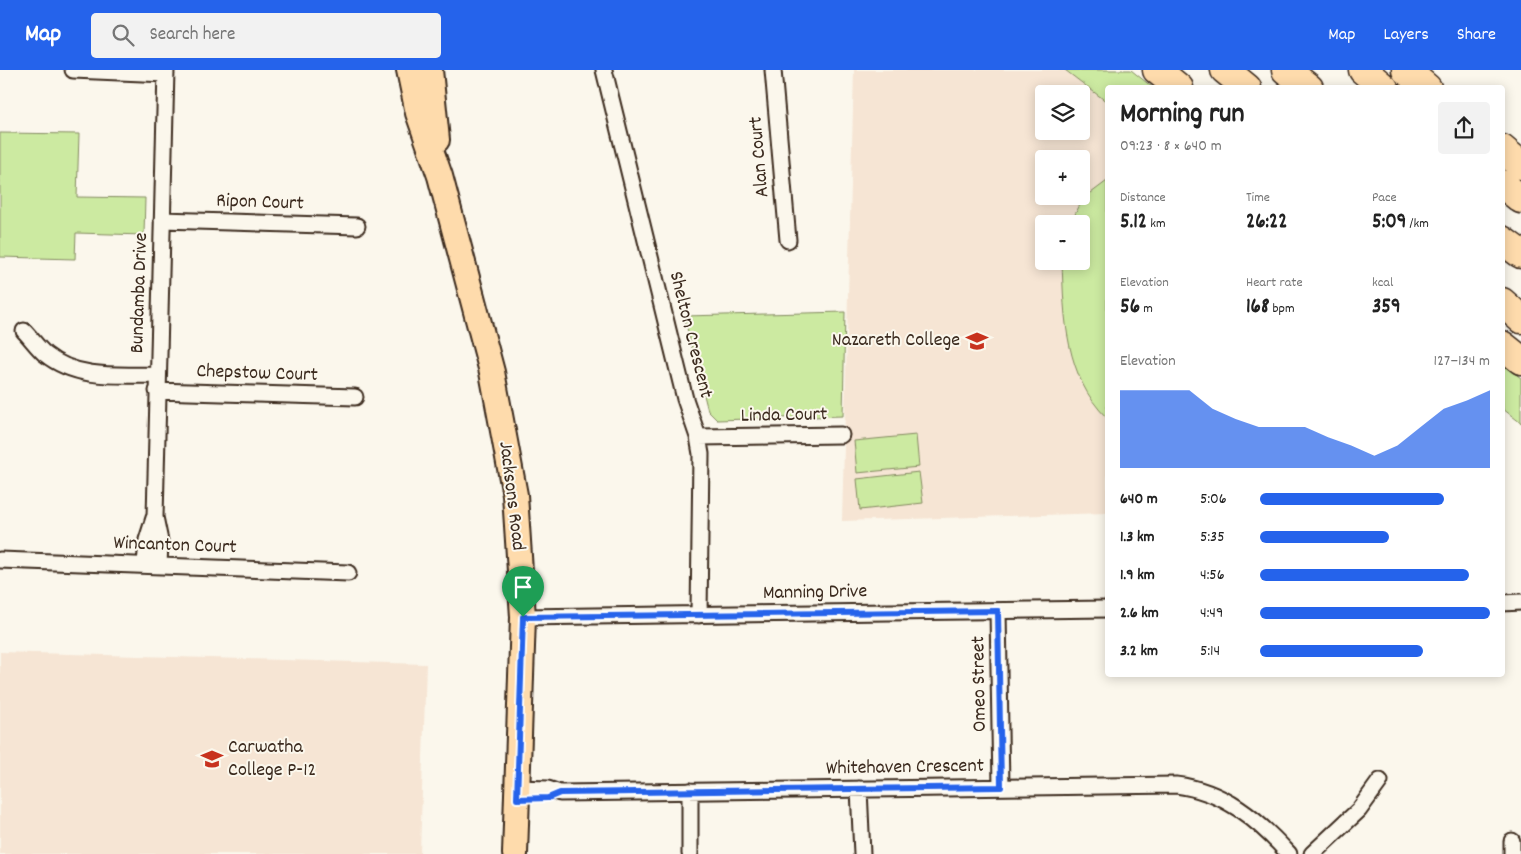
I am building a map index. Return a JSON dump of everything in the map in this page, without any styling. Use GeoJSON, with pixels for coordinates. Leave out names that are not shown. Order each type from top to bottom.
{"type":"FeatureCollection","features":[{"type":"Feature","properties":{"kind":"highway"},"geometry":{"type":"LineString","coordinates":[[1157,70],[1175,85]]}},
{"type":"Feature","properties":{"kind":"highway"},"geometry":{"type":"LineString","coordinates":[[1225,70],[1243,85]]}},
{"type":"Feature","properties":{"kind":"highway"},"geometry":{"type":"LineString","coordinates":[[1286,70],[1305,85]]}},
{"type":"Feature","properties":{"kind":"highway"},"geometry":{"type":"LineString","coordinates":[[1363,70],[1380,85]]}},
{"type":"Feature","properties":{"kind":"highway"},"geometry":{"type":"LineString","coordinates":[[1406,70],[1424,85]]}},
{"type":"Feature","properties":{"kind":"highway"},"geometry":{"type":"LineString","coordinates":[[1505,152],[1521,165]]}},
{"type":"Feature","properties":{"kind":"highway"},"geometry":{"type":"LineString","coordinates":[[1505,186],[1521,199]]}},
{"type":"Feature","properties":{"kind":"highway"},"geometry":{"type":"LineString","coordinates":[[1505,242],[1521,254]]}},
{"type":"Feature","properties":{"kind":"highway"},"geometry":{"type":"LineString","coordinates":[[1505,290],[1521,302]]}},
{"type":"Feature","properties":{"kind":"highway"},"geometry":{"type":"LineString","coordinates":[[1505,305],[1521,318]]}},
{"type":"Feature","properties":{"kind":"highway"},"geometry":{"type":"LineString","coordinates":[[1505,347],[1521,360]]}},
{"type":"Feature","properties":{"kind":"main road","name":"Jacksons Road"},"geometry":{"type":"LineString","coordinates":[[409,70],[418,113],[440,176],[492,372],[513,485],[523,617],[515,854]]}},
{"type":"Feature","properties":{"kind":"main road","name":"Jacksons Road"},"geometry":{"type":"LineString","coordinates":[[430,70],[440,176]]}},
{"type":"Feature","properties":{"kind":"street"},"geometry":{"type":"LineString","coordinates":[[73,70],[166,72]]}},
{"type":"Feature","properties":{"kind":"street","name":"Shelton Crescent"},"geometry":{"type":"LineString","coordinates":[[604,70],[685,399],[698,437],[702,464],[699,615]]}},
{"type":"Feature","properties":{"kind":"street","name":"Alan Court"},"geometry":{"type":"LineString","coordinates":[[773,70],[788,240]]}},
{"type":"Feature","properties":{"kind":"street","name":"Bundamba Drive"},"geometry":{"type":"LineString","coordinates":[[152,565],[147,540],[155,516],[166,72]]}},
{"type":"Feature","properties":{"kind":"street","name":"Ripon Court"},"geometry":{"type":"LineString","coordinates":[[162,220],[357,226]]}},
{"type":"Feature","properties":{"kind":"street"},"geometry":{"type":"LineString","coordinates":[[24,331],[45,353],[81,372],[96,375],[158,375]]}},
{"type":"Feature","properties":{"kind":"street","name":"Chepstow Court"},"geometry":{"type":"LineString","coordinates":[[157,391],[355,397]]}},
{"type":"Feature","properties":{"kind":"street","name":"Linda Court"},"geometry":{"type":"LineString","coordinates":[[698,437],[841,435]]}},
{"type":"Feature","properties":{"kind":"street","name":"Wincanton Court"},"geometry":{"type":"LineString","coordinates":[[0,560],[348,573]]}},
{"type":"Feature","properties":{"kind":"street"},"geometry":{"type":"LineString","coordinates":[[1505,603],[1521,602]]}},
{"type":"Feature","properties":{"kind":"street","name":"Manning Drive"},"geometry":{"type":"LineString","coordinates":[[523,617],[1105,609]]}},
{"type":"Feature","properties":{"kind":"street","name":"Omeo Street"},"geometry":{"type":"LineString","coordinates":[[998,611],[1001,787]]}},
{"type":"Feature","properties":{"kind":"street"},"geometry":{"type":"LineString","coordinates":[[1312,854],[1359,810],[1380,781]]}},
{"type":"Feature","properties":{"kind":"street","name":"Whitehaven Crescent"},"geometry":{"type":"LineString","coordinates":[[517,794],[548,789],[560,793],[1162,785],[1190,787],[1221,798],[1248,813],[1289,854]]}},
{"type":"Feature","properties":{"kind":"street"},"geometry":{"type":"LineString","coordinates":[[859,789],[862,854]]}},
{"type":"Feature","properties":{"kind":"street"},"geometry":{"type":"LineString","coordinates":[[690,791],[690,854]]}},
{"type":"Feature","properties":{"kind":"shaded area","name":"Nazareth College"},"geometry":{"type":"Polygon","coordinates":[[[854,70],[1065,70],[1085,85],[1035,85],[1035,140],[1090,140],[1090,89],[1105,100],[1105,513],[842,521],[854,70]]]}},
{"type":"Feature","properties":{"kind":"shaded area","name":"Carwatha College P-12"},"geometry":{"type":"Polygon","coordinates":[[[0,652],[426,664],[420,854],[0,854],[0,652]]]}},
{"type":"Feature","properties":{"kind":"green space"},"geometry":{"type":"Polygon","coordinates":[[[1065,70],[1131,70],[1150,85],[1105,85],[1105,100],[1090,89],[1090,85],[1085,85],[1065,70]]]}},
{"type":"Feature","properties":{"kind":"green space"},"geometry":{"type":"Polygon","coordinates":[[[0,133],[79,134],[77,197],[145,198],[144,235],[76,233],[75,259],[0,257],[0,133]]]}},
{"type":"Feature","properties":{"kind":"green space"},"geometry":{"type":"Polygon","coordinates":[[[1105,182],[1105,416],[1093,402],[1083,384],[1075,365],[1066,325],[1062,270],[1090,270],[1090,215],[1075,215],[1080,205],[1090,205],[1090,194],[1105,182]]]}},
{"type":"Feature","properties":{"kind":"green space"},"geometry":{"type":"Polygon","coordinates":[[[845,312],[843,416],[717,420],[708,411],[684,316],[845,312]]]}},
{"type":"Feature","properties":{"kind":"green space"},"geometry":{"type":"Polygon","coordinates":[[[1505,366],[1521,378],[1521,423],[1505,411],[1505,366]]]}},
{"type":"Feature","properties":{"kind":"green space"},"geometry":{"type":"Polygon","coordinates":[[[916,435],[919,467],[857,473],[854,441],[916,435]]]}},
{"type":"Feature","properties":{"kind":"green space"},"geometry":{"type":"Polygon","coordinates":[[[919,472],[923,503],[860,510],[857,479],[919,472]]]}},
{"type":"Feature","properties":{"kind":"place","name":"Nazareth College"},"geometry":{"type":"Point","coordinates":[977,341]}},
{"type":"Feature","properties":{"kind":"place","name":"Carwatha College P-12"},"geometry":{"type":"Point","coordinates":[212,759]}},
{"type":"Feature","properties":{"kind":"route"},"geometry":{"type":"LineString","coordinates":[[998,611],[1001,787],[560,793],[548,798],[517,799],[523,617],[998,611]]}}]}
